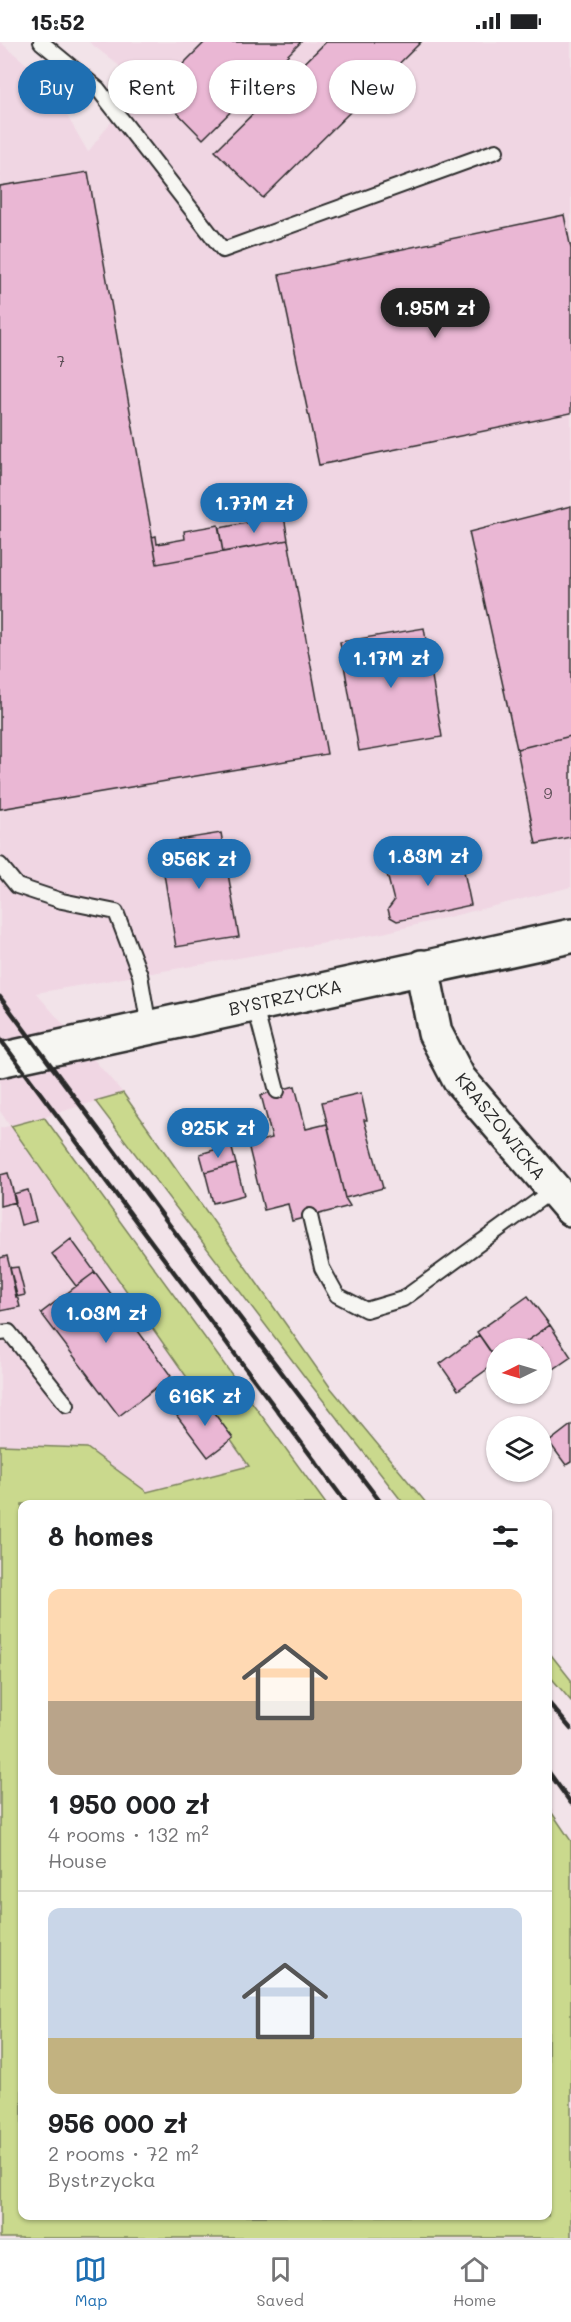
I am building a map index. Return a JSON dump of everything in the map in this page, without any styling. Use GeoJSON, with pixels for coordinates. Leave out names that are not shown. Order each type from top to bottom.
{"type":"FeatureCollection","features":[{"type":"Feature","properties":{"kind":"street","name":"BYSTRZYCKA"},"geometry":{"type":"LineString","coordinates":[[0,1060],[571,936]]}},
{"type":"Feature","properties":{"kind":"street","name":"KRASZOWICKA"},"geometry":{"type":"LineString","coordinates":[[422,967],[435,1033],[459,1079],[562,1199]]}},
{"type":"Feature","properties":{"kind":"lane"},"geometry":{"type":"LineString","coordinates":[[41,42],[98,89],[223,250],[496,151]]}},
{"type":"Feature","properties":{"kind":"lane"},"geometry":{"type":"LineString","coordinates":[[0,865],[17,886],[62,901],[116,912],[140,975],[149,1027]]}},
{"type":"Feature","properties":{"kind":"lane"},"geometry":{"type":"LineString","coordinates":[[254,1003],[277,1090]]}},
{"type":"Feature","properties":{"kind":"lane"},"geometry":{"type":"LineString","coordinates":[[310,1216],[322,1268],[337,1295],[366,1310],[403,1299],[562,1199]]}},
{"type":"Feature","properties":{"kind":"lane"},"geometry":{"type":"LineString","coordinates":[[0,1334],[9,1332],[67,1405]]}},
{"type":"Feature","properties":{"kind":"shaded area"},"geometry":{"type":"Polygon","coordinates":[[[0,42],[22,60],[18,60],[18,114],[66,114],[88,152],[117,114],[197,114],[197,60],[112,60],[89,42],[571,42],[571,887],[383,933],[36,993],[123,1093],[11,1127],[249,1466],[201,1481],[147,1492],[87,1448],[0,1445],[0,1128],[10,1126],[0,1111],[0,42]]]}},
{"type":"Feature","properties":{"kind":"green space"},"geometry":{"type":"Polygon","coordinates":[[[123,1093],[330,1387],[424,1500],[401,1500],[95,1101],[123,1093]]]}},
{"type":"Feature","properties":{"kind":"green space"},"geometry":{"type":"Polygon","coordinates":[[[44,1117],[323,1500],[18,1500],[18,2220],[552,2220],[552,1813],[571,1841],[571,2238],[0,2238],[0,1445],[87,1448],[147,1492],[249,1466],[11,1126],[44,1117]]]}},
{"type":"Feature","properties":{"kind":"green space"},"geometry":{"type":"Polygon","coordinates":[[[552,1656],[571,1680],[571,1701],[552,1679],[552,1656]]]}},
{"type":"Feature","properties":{"kind":"building"},"geometry":{"type":"Polygon","coordinates":[[[205,42],[301,42],[283,60],[209,60],[209,114],[228,114],[203,139],[179,114],[197,114],[197,60],[187,60],[205,42]]]}},
{"type":"Feature","properties":{"kind":"building"},"geometry":{"type":"Polygon","coordinates":[[[326,42],[421,42],[403,60],[329,60],[329,114],[348,114],[263,198],[215,151],[253,114],[317,114],[317,60],[308,60],[326,42]]]}},
{"type":"Feature","properties":{"kind":"building"},"geometry":{"type":"Polygon","coordinates":[[[88,172],[157,564],[288,540],[327,754],[0,809],[0,186],[88,172]]]}},
{"type":"Feature","properties":{"kind":"building"},"geometry":{"type":"Polygon","coordinates":[[[564,215],[571,249],[571,413],[319,465],[279,275],[564,215]]]}},
{"type":"Feature","properties":{"kind":"building"},"geometry":{"type":"Polygon","coordinates":[[[571,506],[571,736],[517,749],[469,532],[571,506]]]}},
{"type":"Feature","properties":{"kind":"building"},"geometry":{"type":"Polygon","coordinates":[[[284,516],[288,540],[223,552],[219,528],[284,516]]]}},
{"type":"Feature","properties":{"kind":"building"},"geometry":{"type":"Polygon","coordinates":[[[218,525],[223,552],[157,564],[152,537],[156,536],[157,544],[185,539],[184,531],[218,525]]]}},
{"type":"Feature","properties":{"kind":"building"},"geometry":{"type":"Polygon","coordinates":[[[424,628],[442,737],[359,751],[340,642],[424,628]]]}},
{"type":"Feature","properties":{"kind":"building"},"geometry":{"type":"Polygon","coordinates":[[[571,736],[571,837],[536,844],[517,749],[571,736]]]}},
{"type":"Feature","properties":{"kind":"building"},"geometry":{"type":"Polygon","coordinates":[[[221,833],[239,937],[176,947],[159,843],[221,833]]]}},
{"type":"Feature","properties":{"kind":"building"},"geometry":{"type":"Polygon","coordinates":[[[460,852],[471,905],[397,921],[390,917],[388,909],[394,901],[386,870],[460,852]]]}},
{"type":"Feature","properties":{"kind":"building"},"geometry":{"type":"Polygon","coordinates":[[[295,1086],[306,1129],[327,1124],[345,1198],[350,1206],[292,1221],[288,1204],[264,1210],[248,1144],[272,1138],[261,1095],[295,1086]]]}},
{"type":"Feature","properties":{"kind":"building"},"geometry":{"type":"Polygon","coordinates":[[[361,1093],[367,1120],[364,1120],[383,1188],[345,1198],[322,1102],[361,1093]]]}},
{"type":"Feature","properties":{"kind":"building"},"geometry":{"type":"Polygon","coordinates":[[[231,1145],[236,1164],[205,1172],[200,1154],[231,1145]]]}},
{"type":"Feature","properties":{"kind":"building"},"geometry":{"type":"Polygon","coordinates":[[[236,1164],[244,1195],[213,1203],[205,1172],[236,1164]]]}},
{"type":"Feature","properties":{"kind":"building"},"geometry":{"type":"Polygon","coordinates":[[[8,1173],[16,1202],[0,1206],[0,1175],[8,1173]]]}},
{"type":"Feature","properties":{"kind":"building"},"geometry":{"type":"Polygon","coordinates":[[[28,1190],[36,1221],[21,1225],[13,1194],[28,1190]]]}},
{"type":"Feature","properties":{"kind":"building"},"geometry":{"type":"Polygon","coordinates":[[[71,1239],[95,1272],[76,1286],[52,1254],[71,1239]]]}},
{"type":"Feature","properties":{"kind":"building"},"geometry":{"type":"Polygon","coordinates":[[[7,1256],[20,1307],[0,1311],[0,1258],[7,1256]]]}},
{"type":"Feature","properties":{"kind":"building"},"geometry":{"type":"Polygon","coordinates":[[[18,1267],[25,1295],[16,1297],[10,1268],[18,1267]]]}},
{"type":"Feature","properties":{"kind":"building"},"geometry":{"type":"Polygon","coordinates":[[[95,1272],[171,1376],[119,1416],[41,1313],[95,1272]]]}},
{"type":"Feature","properties":{"kind":"building"},"geometry":{"type":"Polygon","coordinates":[[[528,1296],[550,1325],[531,1338],[486,1338],[486,1345],[477,1332],[528,1296]]]}},
{"type":"Feature","properties":{"kind":"building"},"geometry":{"type":"Polygon","coordinates":[[[550,1325],[571,1357],[552,1370],[552,1338],[531,1338],[550,1325]]]}},
{"type":"Feature","properties":{"kind":"building"},"geometry":{"type":"Polygon","coordinates":[[[479,1335],[486,1345],[486,1370],[458,1390],[440,1364],[479,1335]]]}},
{"type":"Feature","properties":{"kind":"building"},"geometry":{"type":"Polygon","coordinates":[[[202,1397],[233,1438],[208,1457],[177,1416],[202,1397]]]}},
{"type":"Feature","properties":{"kind":"building"},"geometry":{"type":"Polygon","coordinates":[[[571,1425],[571,1462],[566,1465],[552,1446],[552,1440],[571,1425]]]}},
{"type":"Feature","properties":{"kind":"railway"},"geometry":{"type":"LineString","coordinates":[[0,997],[183,1243],[379,1500]]}},
{"type":"Feature","properties":{"kind":"railway"},"geometry":{"type":"LineString","coordinates":[[0,1039],[344,1500]]}},
{"type":"Feature","properties":{"kind":"railway"},"geometry":{"type":"LineString","coordinates":[[552,1707],[571,1729]]}},
{"type":"Feature","properties":{"kind":"railway"},"geometry":{"type":"LineString","coordinates":[[552,1777],[571,1803]]}}]}
